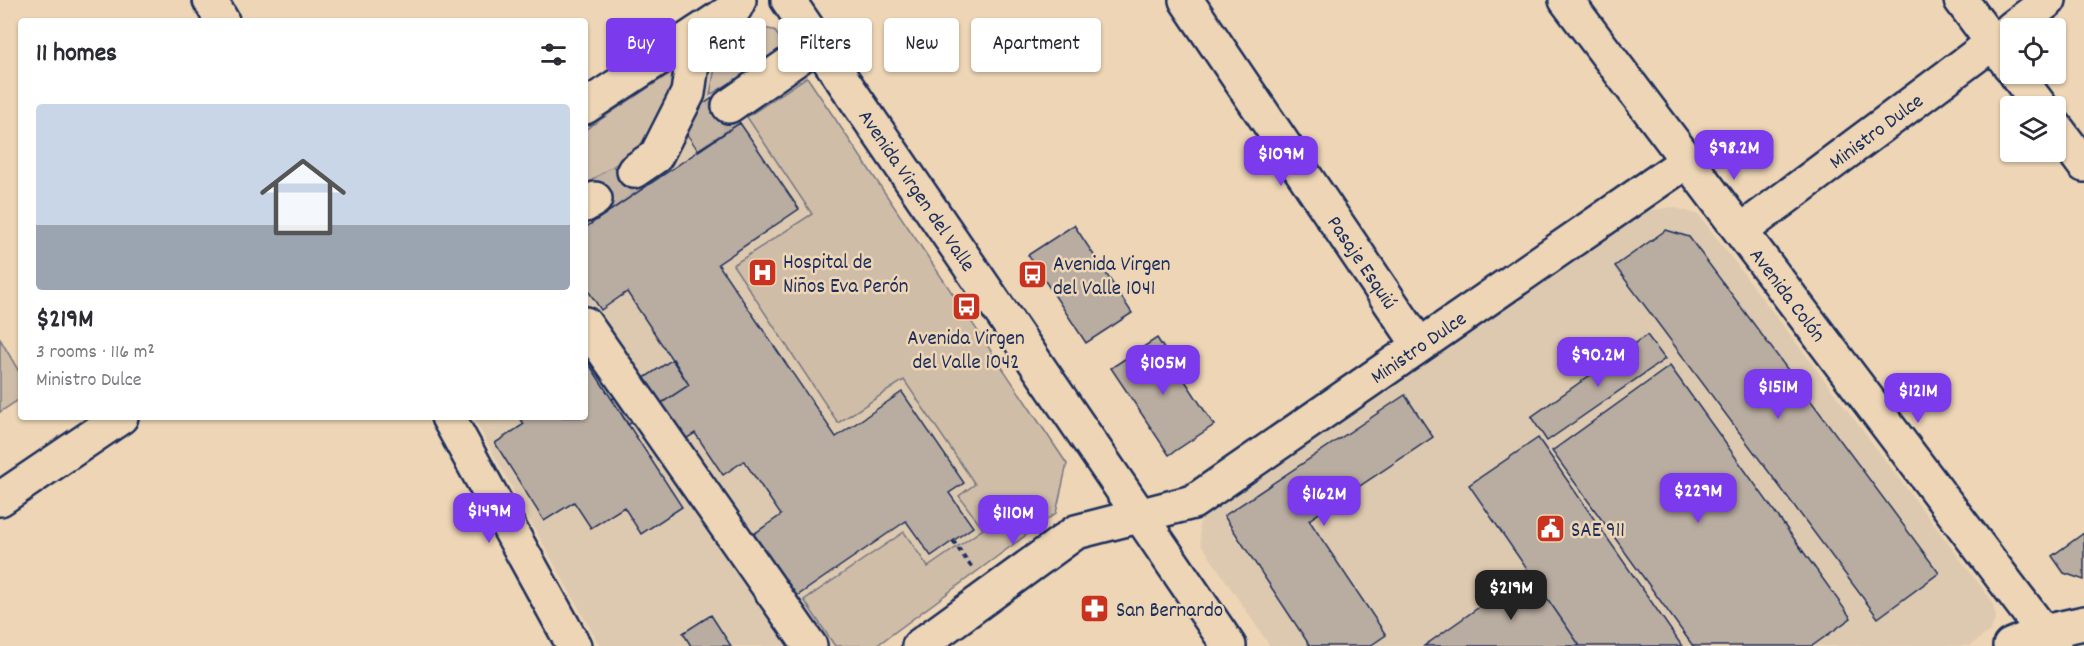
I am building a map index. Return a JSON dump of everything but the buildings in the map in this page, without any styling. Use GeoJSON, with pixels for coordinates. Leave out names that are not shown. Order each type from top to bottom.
{"type":"FeatureCollection","features":[{"type":"Feature","properties":{"kind":"street"},"geometry":{"type":"LineString","coordinates":[[210,0],[220,18]]}},
{"type":"Feature","properties":{"kind":"street"},"geometry":{"type":"LineString","coordinates":[[720,18],[735,8],[739,0]]}},
{"type":"Feature","properties":{"kind":"street","name":"Avenida Virgen del Valle"},"geometry":{"type":"LineString","coordinates":[[788,0],[800,18]]}},
{"type":"Feature","properties":{"kind":"street","name":"Pasaje Esquiú"},"geometry":{"type":"LineString","coordinates":[[1186,0],[1419,345]]}},
{"type":"Feature","properties":{"kind":"street"},"geometry":{"type":"LineString","coordinates":[[1961,0],[2000,36]]}},
{"type":"Feature","properties":{"kind":"street","name":"Ministro Dulce"},"geometry":{"type":"LineString","coordinates":[[2031,18],[2049,0]]}},
{"type":"Feature","properties":{"kind":"street","name":"Avenida Colón"},"geometry":{"type":"LineString","coordinates":[[1571,2],[1687,161],[2048,639]]}},
{"type":"Feature","properties":{"kind":"street"},"geometry":{"type":"LineString","coordinates":[[588,105],[688,39]]}},
{"type":"Feature","properties":{"kind":"street","name":"Ministro Dulce"},"geometry":{"type":"LineString","coordinates":[[1741,231],[2000,46]]}},
{"type":"Feature","properties":{"kind":"street"},"geometry":{"type":"LineString","coordinates":[[688,135],[645,164],[688,93],[691,72]]}},
{"type":"Feature","properties":{"kind":"street"},"geometry":{"type":"LineString","coordinates":[[729,106],[778,72]]}},
{"type":"Feature","properties":{"kind":"street","name":"Avenida Virgen del Valle"},"geometry":{"type":"LineString","coordinates":[[837,72],[1229,646]]}},
{"type":"Feature","properties":{"kind":"street"},"geometry":{"type":"LineString","coordinates":[[2066,141],[2084,165]]}},
{"type":"Feature","properties":{"kind":"street","name":"Ministro Dulce"},"geometry":{"type":"LineString","coordinates":[[919,646],[1076,532],[1193,502],[1687,161]]}},
{"type":"Feature","properties":{"kind":"street"},"geometry":{"type":"LineString","coordinates":[[588,328],[810,646]]}},
{"type":"Feature","properties":{"kind":"street"},"geometry":{"type":"LineString","coordinates":[[0,499],[117,420]]}},
{"type":"Feature","properties":{"kind":"street"},"geometry":{"type":"LineString","coordinates":[[450,420],[574,646]]}},
{"type":"Feature","properties":{"kind":"street"},"geometry":{"type":"LineString","coordinates":[[2010,646],[2048,639],[2084,622]]}},
{"type":"Feature","properties":{"kind":"shaded area","name":"Hospital de Niños Eva Perón"},"geometry":{"type":"Polygon","coordinates":[[[766,29],[774,30],[778,36],[778,72],[802,72],[1067,464],[1056,513],[876,646],[600,646],[475,420],[588,420],[588,128],[672,72],[676,72],[676,70],[688,62],[688,72],[766,72],[766,29]]]}},
{"type":"Feature","properties":{"kind":"shaded area"},"geometry":{"type":"Polygon","coordinates":[[[766,29],[774,30],[778,36],[778,53],[766,61],[766,29]]]}},
{"type":"Feature","properties":{"kind":"shaded area"},"geometry":{"type":"Polygon","coordinates":[[[681,66],[669,111],[644,146],[588,183],[588,128],[672,72],[676,72],[681,66]]]}},
{"type":"Feature","properties":{"kind":"shaded area"},"geometry":{"type":"Polygon","coordinates":[[[714,72],[748,72],[710,95],[714,72]]]}},
{"type":"Feature","properties":{"kind":"shaded area"},"geometry":{"type":"Polygon","coordinates":[[[807,77],[1067,464],[1056,513],[876,646],[835,646],[804,600],[904,532],[928,567],[983,529],[959,496],[975,484],[904,380],[838,423],[733,265],[812,214],[747,117],[807,77]]]}},
{"type":"Feature","properties":{"kind":"shaded area"},"geometry":{"type":"Polygon","coordinates":[[[1672,207],[1699,215],[1992,601],[1996,617],[1990,631],[1969,646],[1270,646],[1201,544],[1199,524],[1209,510],[1647,211],[1672,207]]]}},
{"type":"Feature","properties":{"kind":"shaded area"},"geometry":{"type":"Polygon","coordinates":[[[0,339],[18,370],[18,400],[0,412],[0,339]]]}},
{"type":"Feature","properties":{"kind":"tunnel"},"geometry":{"type":"LineString","coordinates":[[688,135],[729,106]]}},
{"type":"Feature","properties":{"kind":"tunnel"},"geometry":{"type":"LineString","coordinates":[[595,199],[634,171]]}},
{"type":"Feature","properties":{"kind":"place","name":"Hospital de Niños Eva Perón"},"geometry":{"type":"Point","coordinates":[762,273]}},
{"type":"Feature","properties":{"kind":"place","name":"Avenida Virgen del Valle 1041"},"geometry":{"type":"Point","coordinates":[1032,275]}},
{"type":"Feature","properties":{"kind":"place","name":"Avenida Virgen del Valle 1042"},"geometry":{"type":"Point","coordinates":[966,306]}},
{"type":"Feature","properties":{"kind":"place","name":"SAE 911"},"geometry":{"type":"Point","coordinates":[1550,529]}},
{"type":"Feature","properties":{"kind":"place","name":"San Bernardo"},"geometry":{"type":"Point","coordinates":[1095,609]}}]}
